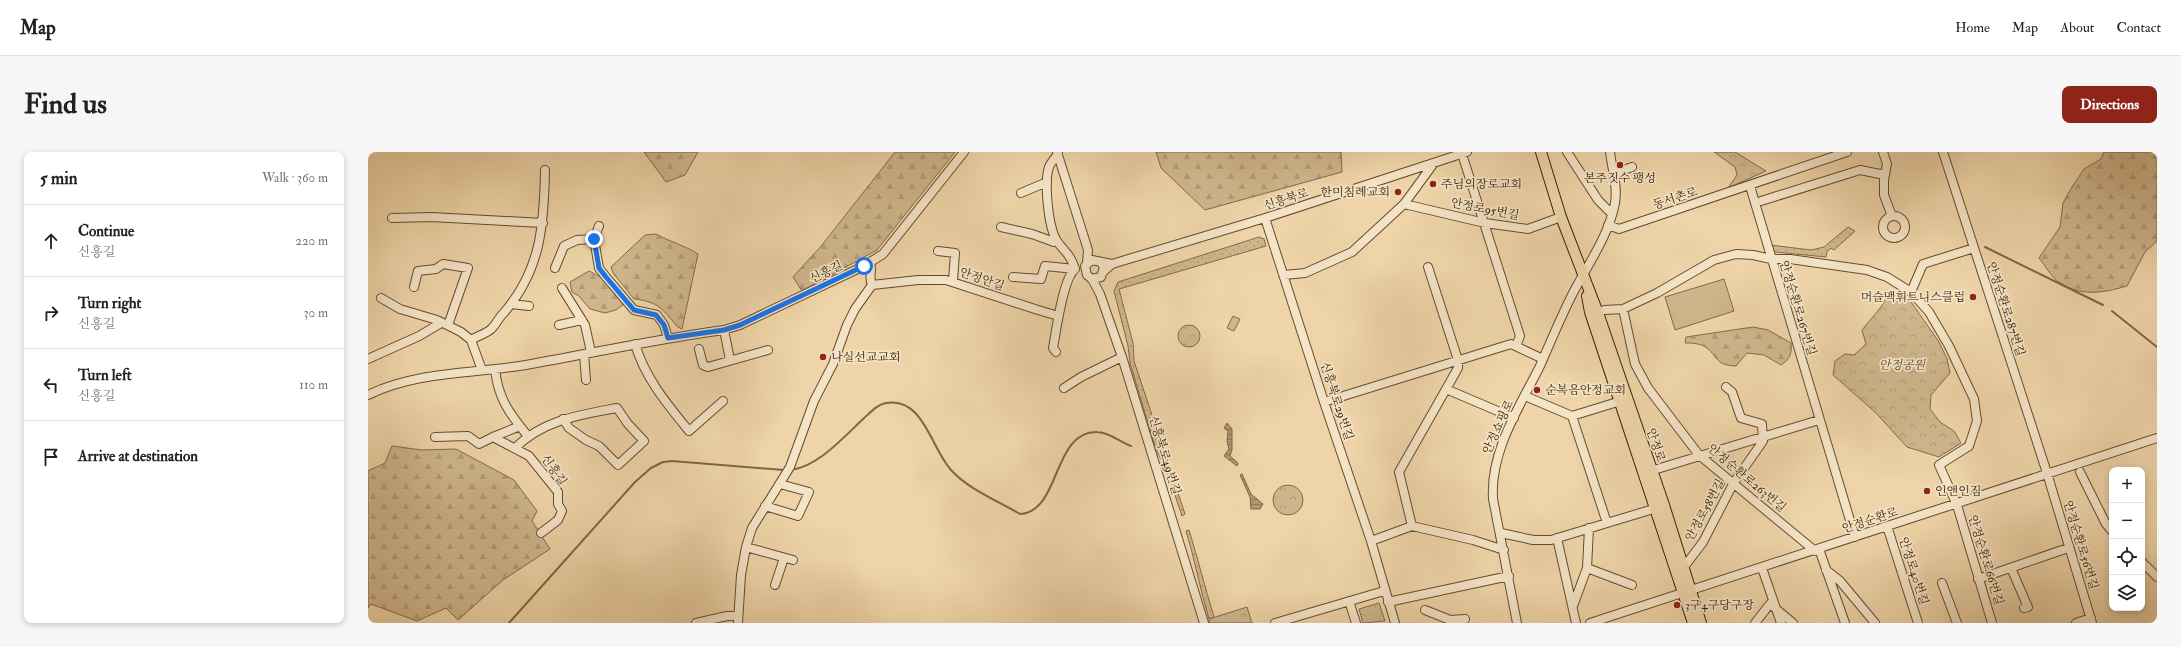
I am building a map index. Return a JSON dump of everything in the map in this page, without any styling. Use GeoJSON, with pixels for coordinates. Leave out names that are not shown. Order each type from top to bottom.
{"type":"FeatureCollection","features":[{"type":"Feature","properties":{"kind":"main road","name":"안정로"},"geometry":{"type":"LineString","coordinates":[[1541,152],[1561,217],[1598,313],[1623,400]]}},
{"type":"Feature","properties":{"kind":"main road","name":"안정로"},"geometry":{"type":"LineString","coordinates":[[1584,276],[1590,312],[1623,400],[1687,590],[1701,623]]}},
{"type":"Feature","properties":{"kind":"main road","name":"안정로"},"geometry":{"type":"LineString","coordinates":[[1687,590],[1693,623]]}},
{"type":"Feature","properties":{"kind":"street","name":"신흥길"},"geometry":{"type":"LineString","coordinates":[[368,395],[380,389],[414,380],[495,369],[668,338],[724,330],[780,307],[870,263],[883,254],[964,152]]}},
{"type":"Feature","properties":{"kind":"street"},"geometry":{"type":"LineString","coordinates":[[1567,152],[1598,200],[1612,214]]}},
{"type":"Feature","properties":{"kind":"street"},"geometry":{"type":"LineString","coordinates":[[1584,276],[1612,214],[1616,192],[1610,152]]}},
{"type":"Feature","properties":{"kind":"street"},"geometry":{"type":"LineString","coordinates":[[1750,186],[1847,152]]}},
{"type":"Feature","properties":{"kind":"street"},"geometry":{"type":"LineString","coordinates":[[1883,152],[1887,164],[1884,195],[1892,216]]}},
{"type":"Feature","properties":{"kind":"street","name":"안정순환로287번길"},"geometry":{"type":"LineString","coordinates":[[1943,152],[2047,473]]}},
{"type":"Feature","properties":{"kind":"street"},"geometry":{"type":"LineString","coordinates":[[1058,153],[1049,166],[1047,182],[1048,218],[1057,241],[1071,256],[1074,270]]}},
{"type":"Feature","properties":{"kind":"street"},"geometry":{"type":"LineString","coordinates":[[1058,153],[1088,250],[1086,266],[1087,276],[1092,279],[1100,294]]}},
{"type":"Feature","properties":{"kind":"street"},"geometry":{"type":"LineString","coordinates":[[1464,153],[1520,336],[1516,346]]}},
{"type":"Feature","properties":{"kind":"street","name":"신흥북로"},"geometry":{"type":"LineString","coordinates":[[1112,264],[1265,218],[1464,153]]}},
{"type":"Feature","properties":{"kind":"street"},"geometry":{"type":"LineString","coordinates":[[1284,275],[1305,273],[1352,252],[1404,204],[1426,177],[1434,163]]}},
{"type":"Feature","properties":{"kind":"street"},"geometry":{"type":"LineString","coordinates":[[1613,174],[1632,167]]}},
{"type":"Feature","properties":{"kind":"street"},"geometry":{"type":"LineString","coordinates":[[471,340],[488,332],[495,325],[511,304],[534,266],[543,223],[546,170]]}},
{"type":"Feature","properties":{"kind":"street"},"geometry":{"type":"LineString","coordinates":[[1761,201],[1860,170],[1885,175]]}},
{"type":"Feature","properties":{"kind":"street"},"geometry":{"type":"LineString","coordinates":[[1021,194],[1047,182]]}},
{"type":"Feature","properties":{"kind":"street","name":"동서촌로"},"geometry":{"type":"LineString","coordinates":[[1608,225],[1618,229],[1750,186]]}},
{"type":"Feature","properties":{"kind":"street","name":"안정순환로267번길"},"geometry":{"type":"LineString","coordinates":[[1750,186],[1855,537]]}},
{"type":"Feature","properties":{"kind":"street","name":"안정로95번길"},"geometry":{"type":"LineString","coordinates":[[1404,204],[1485,223],[1528,229],[1561,217]]}},
{"type":"Feature","properties":{"kind":"street"},"geometry":{"type":"LineString","coordinates":[[392,218],[431,217],[543,223]]}},
{"type":"Feature","properties":{"kind":"street","name":"신흥북로29번길"},"geometry":{"type":"LineString","coordinates":[[1265,218],[1324,402],[1371,541],[1384,591],[1395,623]]}},
{"type":"Feature","properties":{"kind":"street"},"geometry":{"type":"LineString","coordinates":[[599,226],[594,239],[599,268],[634,310],[656,315],[664,325],[668,338]]}},
{"type":"Feature","properties":{"kind":"street"},"geometry":{"type":"LineString","coordinates":[[1001,227],[1032,234],[1054,242],[1057,241]]}},
{"type":"Feature","properties":{"kind":"street"},"geometry":{"type":"LineString","coordinates":[[555,268],[562,251],[568,243],[594,239]]}},
{"type":"Feature","properties":{"kind":"street"},"geometry":{"type":"LineString","coordinates":[[1598,313],[1604,310],[1622,309],[1657,292],[1714,260],[1736,254],[1753,255],[1771,259],[1790,259],[1867,270],[1887,277],[1911,292],[1923,264],[1974,248]]}},
{"type":"Feature","properties":{"kind":"street"},"geometry":{"type":"LineString","coordinates":[[1088,250],[1098,261],[1103,274],[1100,294]]}},
{"type":"Feature","properties":{"kind":"street"},"geometry":{"type":"LineString","coordinates":[[938,251],[954,254],[953,281]]}},
{"type":"Feature","properties":{"kind":"street"},"geometry":{"type":"LineString","coordinates":[[1056,352],[1053,348],[1059,314],[1069,274],[1074,270],[1098,261],[1112,264],[1103,274],[1092,279]]}},
{"type":"Feature","properties":{"kind":"street"},"geometry":{"type":"LineString","coordinates":[[696,623],[727,616],[738,620],[741,575],[746,547],[752,528],[789,469],[814,401],[833,364],[847,325],[855,308],[872,285],[869,276],[871,269],[870,263]]}},
{"type":"Feature","properties":{"kind":"street"},"geometry":{"type":"LineString","coordinates":[[368,359],[444,324],[468,268],[443,264],[436,269],[418,271],[414,287]]}},
{"type":"Feature","properties":{"kind":"street","name":"안정안길"},"geometry":{"type":"LineString","coordinates":[[1013,277],[1041,279],[1045,266],[1069,267],[1074,270]]}},
{"type":"Feature","properties":{"kind":"street"},"geometry":{"type":"LineString","coordinates":[[1412,526],[1399,472],[1458,368],[1458,360],[1428,267]]}},
{"type":"Feature","properties":{"kind":"street","name":"안정쇼핑로"},"geometry":{"type":"LineString","coordinates":[[1517,623],[1501,533],[1493,499],[1492,482],[1496,460],[1514,418],[1572,296],[1584,276]]}},
{"type":"Feature","properties":{"kind":"street","name":"안정안길"},"geometry":{"type":"LineString","coordinates":[[872,285],[918,280],[953,281],[1038,310],[1055,315],[1059,314]]}},
{"type":"Feature","properties":{"kind":"street"},"geometry":{"type":"LineString","coordinates":[[562,288],[586,328],[586,380]]}},
{"type":"Feature","properties":{"kind":"street","name":"안정순환로66번길"},"geometry":{"type":"LineString","coordinates":[[1911,292],[1933,319],[1949,346],[1974,399],[1977,421],[1969,446],[1939,465],[1957,505],[1992,623]]}},
{"type":"Feature","properties":{"kind":"street","name":"신흥북로49번길"},"geometry":{"type":"LineString","coordinates":[[1100,294],[1122,357],[1204,623]]}},
{"type":"Feature","properties":{"kind":"street"},"geometry":{"type":"LineString","coordinates":[[381,298],[400,309],[438,320],[471,340],[482,370]]}},
{"type":"Feature","properties":{"kind":"street"},"geometry":{"type":"LineString","coordinates":[[511,304],[529,306]]}},
{"type":"Feature","properties":{"kind":"street","name":"안정순환로263번길"},"geometry":{"type":"LineString","coordinates":[[1622,309],[1636,364],[1648,388],[1699,455],[1733,484],[1817,550]]}},
{"type":"Feature","properties":{"kind":"street"},"geometry":{"type":"LineString","coordinates":[[560,325],[582,320]]}},
{"type":"Feature","properties":{"kind":"street"},"geometry":{"type":"LineString","coordinates":[[724,330],[730,360]]}},
{"type":"Feature","properties":{"kind":"street"},"geometry":{"type":"LineString","coordinates":[[635,344],[641,364],[662,396],[689,431],[723,401]]}},
{"type":"Feature","properties":{"kind":"street"},"geometry":{"type":"LineString","coordinates":[[1324,402],[1511,344],[1543,358]]}},
{"type":"Feature","properties":{"kind":"street"},"geometry":{"type":"LineString","coordinates":[[699,349],[703,365],[708,367],[768,350]]}},
{"type":"Feature","properties":{"kind":"street"},"geometry":{"type":"LineString","coordinates":[[1064,388],[1082,377],[1122,357]]}},
{"type":"Feature","properties":{"kind":"street"},"geometry":{"type":"LineString","coordinates":[[495,369],[497,388],[527,435]]}},
{"type":"Feature","properties":{"kind":"street"},"geometry":{"type":"LineString","coordinates":[[1726,387],[1732,392],[1741,418],[1762,424],[1763,436]]}},
{"type":"Feature","properties":{"kind":"street"},"geometry":{"type":"LineString","coordinates":[[1446,389],[1514,418]]}},
{"type":"Feature","properties":{"kind":"street"},"geometry":{"type":"LineString","coordinates":[[1525,396],[1572,416],[1623,400]]}},
{"type":"Feature","properties":{"kind":"street"},"geometry":{"type":"LineString","coordinates":[[515,448],[527,435],[563,419],[617,408],[628,424],[644,441],[618,465],[600,446],[586,440],[569,428],[563,419]]}},
{"type":"Feature","properties":{"kind":"street"},"geometry":{"type":"LineString","coordinates":[[1572,416],[1607,522]]}},
{"type":"Feature","properties":{"kind":"street"},"geometry":{"type":"LineString","coordinates":[[1647,471],[1819,420]]}},
{"type":"Feature","properties":{"kind":"street"},"geometry":{"type":"LineString","coordinates":[[435,437],[468,436],[479,444],[520,426]]}},
{"type":"Feature","properties":{"kind":"street","name":"안정로58번길"},"geometry":{"type":"LineString","coordinates":[[1680,569],[1703,542],[1733,484],[1763,441],[1763,436]]}},
{"type":"Feature","properties":{"kind":"street","name":"신흥길"},"geometry":{"type":"LineString","coordinates":[[493,438],[529,456],[558,492],[558,504],[562,511],[558,520],[541,533]]}},
{"type":"Feature","properties":{"kind":"street","name":"안정순환로"},"geometry":{"type":"LineString","coordinates":[[1590,623],[1687,590],[1762,568],[1887,526],[1957,505],[2047,473],[2157,438]]}},
{"type":"Feature","properties":{"kind":"street"},"geometry":{"type":"LineString","coordinates":[[2080,472],[2109,528]]}},
{"type":"Feature","properties":{"kind":"street","name":"안정순환로56번길"},"geometry":{"type":"LineString","coordinates":[[2047,473],[2068,548],[2092,620]]}},
{"type":"Feature","properties":{"kind":"street"},"geometry":{"type":"LineString","coordinates":[[765,506],[798,516],[809,492],[780,484]]}},
{"type":"Feature","properties":{"kind":"street"},"geometry":{"type":"LineString","coordinates":[[1501,533],[1533,540],[1558,538],[1660,507]]}},
{"type":"Feature","properties":{"kind":"street"},"geometry":{"type":"LineString","coordinates":[[1371,541],[1412,526],[1463,538],[1504,550]]}},
{"type":"Feature","properties":{"kind":"street","name":"안정로40번길"},"geometry":{"type":"LineString","coordinates":[[1887,526],[1918,623]]}},
{"type":"Feature","properties":{"kind":"street"},"geometry":{"type":"LineString","coordinates":[[1572,606],[1587,568],[1589,528]]}},
{"type":"Feature","properties":{"kind":"street"},"geometry":{"type":"LineString","coordinates":[[1558,538],[1576,623]]}},
{"type":"Feature","properties":{"kind":"street"},"geometry":{"type":"LineString","coordinates":[[746,547],[793,560]]}},
{"type":"Feature","properties":{"kind":"street"},"geometry":{"type":"LineString","coordinates":[[1978,579],[2068,548]]}},
{"type":"Feature","properties":{"kind":"street"},"geometry":{"type":"LineString","coordinates":[[1817,550],[1826,570],[1845,623]]}},
{"type":"Feature","properties":{"kind":"street"},"geometry":{"type":"LineString","coordinates":[[775,585],[784,558]]}},
{"type":"Feature","properties":{"kind":"street"},"geometry":{"type":"LineString","coordinates":[[2145,565],[2157,576]]}},
{"type":"Feature","properties":{"kind":"street"},"geometry":{"type":"LineString","coordinates":[[1587,568],[1632,586]]}},
{"type":"Feature","properties":{"kind":"street"},"geometry":{"type":"LineString","coordinates":[[1762,568],[1781,623]]}},
{"type":"Feature","properties":{"kind":"street"},"geometry":{"type":"LineString","coordinates":[[2011,568],[2028,607],[2024,608]]}},
{"type":"Feature","properties":{"kind":"street"},"geometry":{"type":"LineString","coordinates":[[1826,570],[1840,581],[1875,623]]}},
{"type":"Feature","properties":{"kind":"street"},"geometry":{"type":"LineString","coordinates":[[1388,602],[1509,576]]}},
{"type":"Feature","properties":{"kind":"street"},"geometry":{"type":"LineString","coordinates":[[1942,582],[1957,623]]}},
{"type":"Feature","properties":{"kind":"street"},"geometry":{"type":"LineString","coordinates":[[1275,623],[1384,591]]}},
{"type":"Feature","properties":{"kind":"street"},"geometry":{"type":"LineString","coordinates":[[1349,601],[1356,623]]}},
{"type":"Feature","properties":{"kind":"street"},"geometry":{"type":"LineString","coordinates":[[1755,623],[1770,604],[1793,623]]}},
{"type":"Feature","properties":{"kind":"street"},"geometry":{"type":"LineString","coordinates":[[1425,610],[1450,620],[1465,619]]}},
{"type":"Feature","properties":{"kind":"street"},"geometry":{"type":"LineString","coordinates":[[2076,623],[2092,620]]}},
{"type":"Feature","properties":{"kind":"green space"},"geometry":{"type":"Polygon","coordinates":[[[644,152],[698,152],[685,175],[666,182],[644,152]]]}},
{"type":"Feature","properties":{"kind":"green space"},"geometry":{"type":"Polygon","coordinates":[[[895,152],[955,152],[877,250],[802,291],[793,277],[822,245],[895,152]]]}},
{"type":"Feature","properties":{"kind":"green space"},"geometry":{"type":"Polygon","coordinates":[[[1156,152],[1341,152],[1342,172],[1205,210],[1161,168],[1156,152]]]}},
{"type":"Feature","properties":{"kind":"green space"},"geometry":{"type":"Polygon","coordinates":[[[1714,152],[1735,152],[1766,171],[1728,188],[1737,175],[1735,167],[1714,152]]]}},
{"type":"Feature","properties":{"kind":"green space"},"geometry":{"type":"Polygon","coordinates":[[[2104,152],[2157,152],[2157,241],[2145,252],[2127,286],[2100,292],[2083,292],[2067,287],[2056,280],[2039,258],[2060,227],[2063,203],[2072,187],[2084,169],[2101,159],[2104,152]]]}},
{"type":"Feature","properties":{"kind":"green space"},"geometry":{"type":"Polygon","coordinates":[[[1848,227],[1855,231],[1834,250],[1831,248],[1827,252],[1826,257],[1775,252],[1770,245],[1811,250],[1824,247],[1848,227]]]}},
{"type":"Feature","properties":{"kind":"green space"},"geometry":{"type":"Polygon","coordinates":[[[656,234],[698,254],[682,329],[678,327],[664,311],[656,305],[643,300],[634,299],[613,273],[611,267],[645,235],[656,234]]]}},
{"type":"Feature","properties":{"kind":"green space"},"geometry":{"type":"Polygon","coordinates":[[[1259,237],[1264,239],[1266,246],[1119,289],[1133,343],[1134,361],[1185,514],[1182,516],[1166,468],[1156,450],[1130,363],[1128,346],[1114,291],[1118,282],[1259,237]]]}},
{"type":"Feature","properties":{"kind":"green space"},"geometry":{"type":"Polygon","coordinates":[[[589,271],[605,280],[615,289],[622,299],[623,305],[616,310],[605,313],[590,309],[579,296],[572,292],[570,282],[589,271]]]}},
{"type":"Feature","properties":{"kind":"green space"},"geometry":{"type":"Polygon","coordinates":[[[1724,279],[1734,311],[1675,330],[1665,297],[1724,279]]]}},
{"type":"Feature","properties":{"kind":"green space","name":"안정공원"},"geometry":{"type":"Polygon","coordinates":[[[1888,295],[1901,295],[1909,299],[1939,342],[1947,359],[1950,373],[1931,395],[1930,409],[1940,422],[1954,431],[1961,443],[1939,457],[1907,447],[1875,412],[1833,375],[1835,361],[1845,354],[1854,355],[1866,344],[1862,330],[1881,307],[1888,295]]]}},
{"type":"Feature","properties":{"kind":"green space"},"geometry":{"type":"Polygon","coordinates":[[[1233,316],[1240,319],[1234,331],[1227,328],[1233,316]]]}},
{"type":"Feature","properties":{"kind":"green space"},"geometry":{"type":"Polygon","coordinates":[[[1189,325],[1197,328],[1200,336],[1197,344],[1189,347],[1181,344],[1178,336],[1181,328],[1189,325]]]}},
{"type":"Feature","properties":{"kind":"green space"},"geometry":{"type":"Polygon","coordinates":[[[1753,327],[1768,330],[1791,343],[1791,353],[1786,361],[1781,365],[1764,355],[1747,353],[1736,366],[1729,365],[1721,363],[1707,348],[1702,345],[1685,343],[1686,337],[1753,327]]]}},
{"type":"Feature","properties":{"kind":"green space"},"geometry":{"type":"Polygon","coordinates":[[[392,446],[422,450],[456,449],[514,480],[537,511],[532,521],[550,549],[503,580],[458,620],[446,608],[417,621],[371,604],[368,608],[368,471],[385,463],[392,446]]]}},
{"type":"Feature","properties":{"kind":"green space"},"geometry":{"type":"Polygon","coordinates":[[[1288,485],[1299,489],[1303,500],[1299,511],[1288,515],[1277,511],[1273,500],[1277,489],[1288,485]]]}},
{"type":"Feature","properties":{"kind":"green space"},"geometry":{"type":"Polygon","coordinates":[[[1189,530],[1214,617],[1209,619],[1186,531],[1189,530]]]}},
{"type":"Feature","properties":{"kind":"green space"},"geometry":{"type":"Polygon","coordinates":[[[1379,603],[1385,621],[1363,623],[1359,609],[1379,603]]]}},
{"type":"Feature","properties":{"kind":"green space"},"geometry":{"type":"Polygon","coordinates":[[[1247,607],[1252,623],[1210,623],[1209,619],[1247,607]]]}},
{"type":"Feature","properties":{"kind":"shaded area"},"geometry":{"type":"Polygon","coordinates":[[[1227,423],[1232,429],[1232,450],[1230,456],[1238,463],[1237,466],[1224,456],[1229,449],[1227,442],[1228,431],[1224,428],[1227,423]]]}},
{"type":"Feature","properties":{"kind":"shaded area"},"geometry":{"type":"Polygon","coordinates":[[[1242,474],[1251,494],[1263,504],[1260,509],[1251,509],[1250,497],[1240,475],[1242,474]]]}},
{"type":"Feature","properties":{"kind":"waterway"},"geometry":{"type":"LineString","coordinates":[[1985,247],[2103,305]]}},
{"type":"Feature","properties":{"kind":"waterway"},"geometry":{"type":"LineString","coordinates":[[2112,311],[2157,347]]}},
{"type":"Feature","properties":{"kind":"waterway"},"geometry":{"type":"LineString","coordinates":[[791,470],[811,463],[829,451],[873,410],[886,403],[899,403],[909,407],[918,415],[944,461],[958,477],[975,489],[1020,514],[1033,510],[1043,500],[1051,487],[1064,457],[1072,444],[1082,435],[1101,432],[1131,446]]}},
{"type":"Feature","properties":{"kind":"waterway"},"geometry":{"type":"LineString","coordinates":[[509,623],[635,482],[651,468],[663,462],[672,461],[784,470]]}},
{"type":"Feature","properties":{"kind":"place","name":"본주짓수 팽성"},"geometry":{"type":"Point","coordinates":[1620,165]}},
{"type":"Feature","properties":{"kind":"place","name":"주님의장로교회"},"geometry":{"type":"Point","coordinates":[1433,184]}},
{"type":"Feature","properties":{"kind":"place","name":"한미침례교회"},"geometry":{"type":"Point","coordinates":[1398,192]}},
{"type":"Feature","properties":{"kind":"place","name":"머슬맥휘트니스클럽"},"geometry":{"type":"Point","coordinates":[1973,297]}},
{"type":"Feature","properties":{"kind":"place","name":"나실선교교회"},"geometry":{"type":"Point","coordinates":[823,357]}},
{"type":"Feature","properties":{"kind":"place","name":"순복음안정교회"},"geometry":{"type":"Point","coordinates":[1537,390]}},
{"type":"Feature","properties":{"kind":"place","name":"인앤인짐"},"geometry":{"type":"Point","coordinates":[1927,491]}},
{"type":"Feature","properties":{"kind":"place","name":"3구4구당구장"},"geometry":{"type":"Point","coordinates":[1677,605]}},
{"type":"Feature","properties":{"kind":"route"},"geometry":{"type":"LineString","coordinates":[[594,239],[599,268],[619,290],[634,310],[644,311],[656,315],[664,325],[668,338],[724,330],[740,325],[864,266]]}}]}
